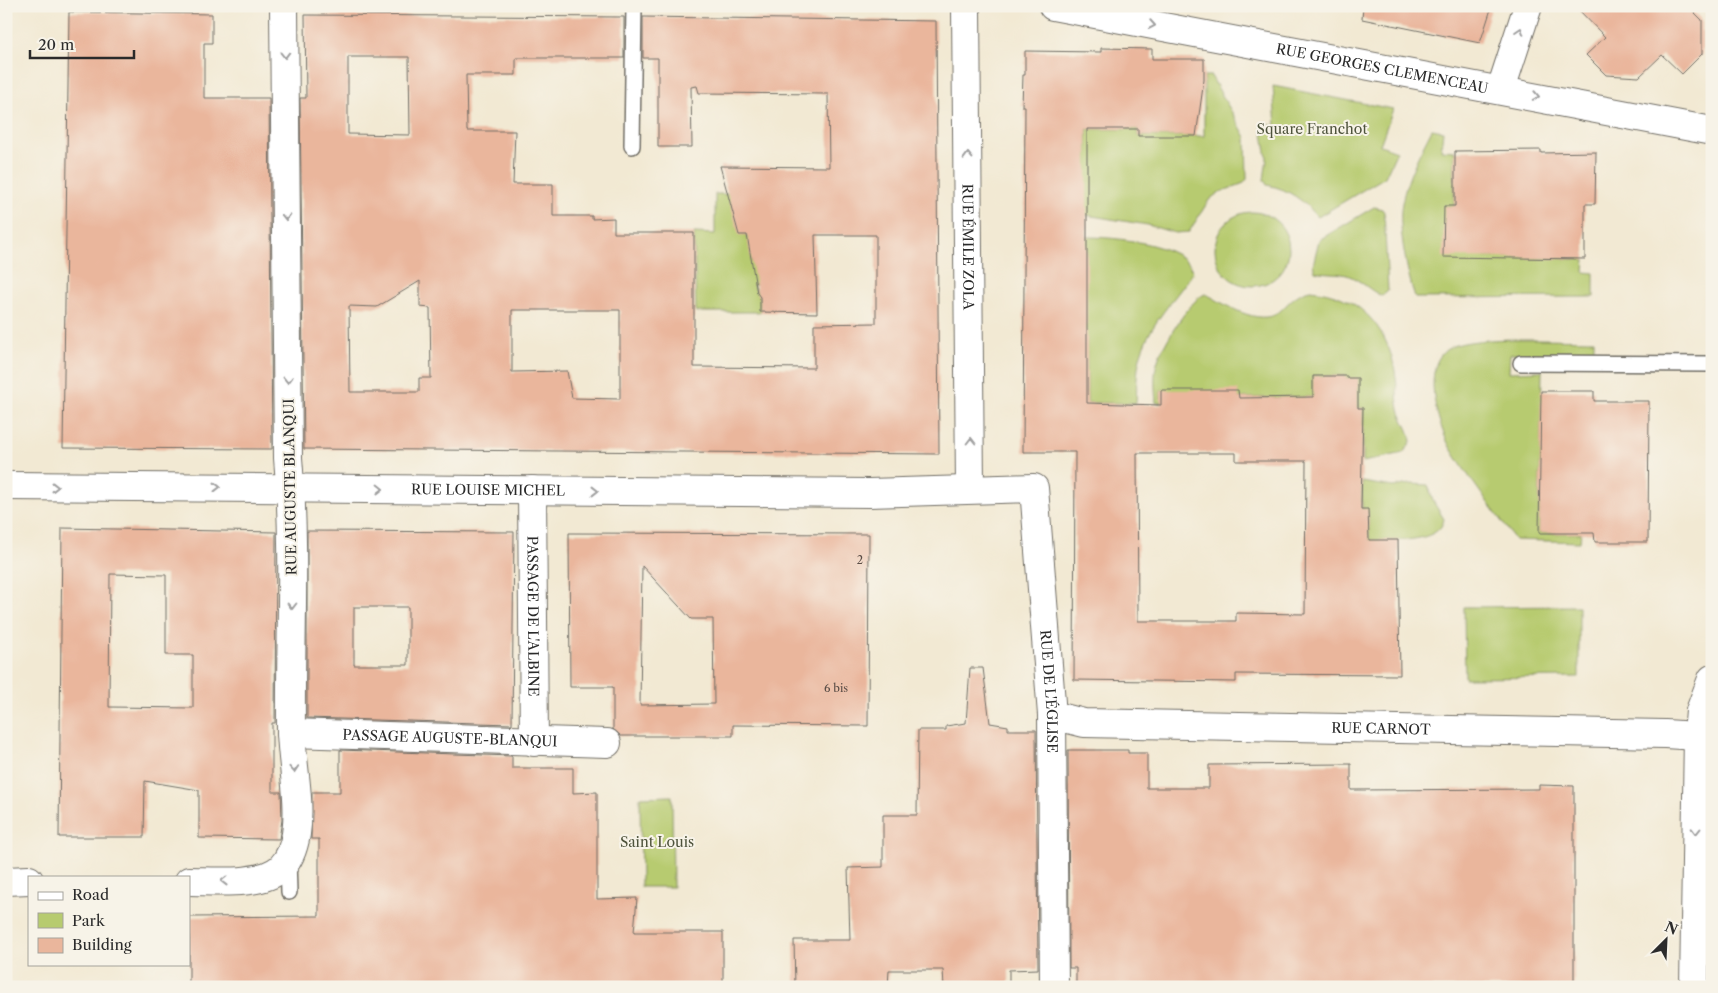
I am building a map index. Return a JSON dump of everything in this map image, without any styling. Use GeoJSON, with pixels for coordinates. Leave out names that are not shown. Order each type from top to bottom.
{"type":"FeatureCollection","features":[{"type":"Feature","properties":{"kind":"street","name":"RUE AUGUSTE BLANQUI"},"geometry":{"type":"LineString","coordinates":[[284,6],[288,458],[291,488],[291,733],[297,817],[294,844],[288,859]]}},
{"type":"Feature","properties":{"kind":"street","name":"RUE ÉMILE ZOLA"},"geometry":{"type":"LineString","coordinates":[[966,6],[970,490]]}},
{"type":"Feature","properties":{"kind":"street","name":"RUE GEORGES CLEMENCEAU"},"geometry":{"type":"LineString","coordinates":[[1053,6],[1712,131]]}},
{"type":"Feature","properties":{"kind":"street"},"geometry":{"type":"LineString","coordinates":[[1501,90],[1528,6]]}},
{"type":"Feature","properties":{"kind":"street","name":"RUE LOUISE MICHEL"},"geometry":{"type":"LineString","coordinates":[[6,486],[918,493],[970,490]]}},
{"type":"Feature","properties":{"kind":"street","name":"RUE DE L'ÉGLISE"},"geometry":{"type":"LineString","coordinates":[[970,490],[1034,488],[1052,715],[1054,987]]}},
{"type":"Feature","properties":{"kind":"street","name":"PASSAGE DE L'ALBINE"},"geometry":{"type":"LineString","coordinates":[[532,490],[534,742]]}},
{"type":"Feature","properties":{"kind":"street"},"geometry":{"type":"LineString","coordinates":[[1694,987],[1705,736],[1700,711],[1712,679]]}},
{"type":"Feature","properties":{"kind":"street","name":"RUE CARNOT"},"geometry":{"type":"LineString","coordinates":[[1052,715],[1084,724],[1705,736]]}},
{"type":"Feature","properties":{"kind":"street","name":"PASSAGE AUGUSTE-BLANQUI"},"geometry":{"type":"LineString","coordinates":[[291,733],[607,743]]}},
{"type":"Feature","properties":{"kind":"street"},"geometry":{"type":"LineString","coordinates":[[190,881],[258,879],[276,871],[288,859]]}},
{"type":"Feature","properties":{"kind":"street"},"geometry":{"type":"LineString","coordinates":[[6,881],[28,880]]}},
{"type":"Feature","properties":{"kind":"lane"},"geometry":{"type":"LineString","coordinates":[[632,146],[634,6]]}},
{"type":"Feature","properties":{"kind":"lane"},"geometry":{"type":"LineString","coordinates":[[1521,363],[1712,364]]}},
{"type":"Feature","properties":{"kind":"lane"},"geometry":{"type":"LineString","coordinates":[[288,859],[289,892]]}},
{"type":"Feature","properties":{"kind":"green space"},"geometry":{"type":"Polygon","coordinates":[[[1204,76],[1211,76],[1246,137],[1247,179],[1244,183],[1218,193],[1209,200],[1189,232],[1175,233],[1148,225],[1086,215],[1087,129],[1138,129],[1138,136],[1204,136],[1204,76]]]}},
{"type":"Feature","properties":{"kind":"green space","name":"Square Franchot"},"geometry":{"type":"Polygon","coordinates":[[[1273,86],[1393,109],[1380,145],[1397,151],[1385,177],[1318,217],[1296,196],[1282,189],[1267,185],[1264,180],[1267,158],[1262,127],[1263,124],[1276,126],[1273,86]]]}},
{"type":"Feature","properties":{"kind":"green space"},"geometry":{"type":"Polygon","coordinates":[[[1432,129],[1443,131],[1441,150],[1455,151],[1454,206],[1444,206],[1484,257],[1585,259],[1584,272],[1594,273],[1594,297],[1415,298],[1404,251],[1401,225],[1402,203],[1411,174],[1432,129]]]}},
{"type":"Feature","properties":{"kind":"green space"},"geometry":{"type":"Polygon","coordinates":[[[715,194],[829,195],[745,234],[754,248],[751,260],[757,272],[758,284],[753,285],[760,297],[760,312],[696,312],[694,233],[715,234],[715,194]]]}},
{"type":"Feature","properties":{"kind":"green space"},"geometry":{"type":"Polygon","coordinates":[[[1374,207],[1382,209],[1384,212],[1388,291],[1382,296],[1352,277],[1343,274],[1315,271],[1313,265],[1319,240],[1374,207]]]}},
{"type":"Feature","properties":{"kind":"green space"},"geometry":{"type":"Polygon","coordinates":[[[1245,212],[1259,212],[1273,218],[1283,228],[1289,242],[1289,256],[1283,270],[1273,280],[1259,286],[1245,286],[1231,280],[1221,270],[1215,256],[1215,242],[1221,228],[1231,218],[1245,212]]]}},
{"type":"Feature","properties":{"kind":"green space"},"geometry":{"type":"Polygon","coordinates":[[[1086,237],[1129,240],[1162,248],[1177,254],[1187,262],[1193,272],[1160,317],[1146,341],[1138,368],[1136,403],[1087,403],[1086,237]]]}},
{"type":"Feature","properties":{"kind":"green space"},"geometry":{"type":"Polygon","coordinates":[[[1310,290],[1342,298],[1355,305],[1377,326],[1385,340],[1395,371],[1399,409],[1408,429],[1411,442],[1403,453],[1363,462],[1363,408],[1358,408],[1358,379],[1347,378],[1346,376],[1313,376],[1313,397],[1239,398],[1161,390],[1161,403],[1156,403],[1156,365],[1178,322],[1200,297],[1206,294],[1231,308],[1252,316],[1262,317],[1271,316],[1279,312],[1297,296],[1310,290]]]}},
{"type":"Feature","properties":{"kind":"green space"},"geometry":{"type":"Polygon","coordinates":[[[1541,339],[1594,340],[1594,354],[1510,354],[1509,372],[1542,371],[1539,533],[1581,533],[1580,542],[1515,540],[1465,471],[1445,436],[1436,409],[1434,394],[1433,379],[1436,366],[1441,355],[1451,347],[1463,343],[1541,339]]]}},
{"type":"Feature","properties":{"kind":"green space"},"geometry":{"type":"Polygon","coordinates":[[[1362,482],[1393,487],[1410,484],[1428,485],[1434,503],[1444,519],[1440,527],[1424,537],[1400,540],[1369,540],[1368,510],[1362,509],[1362,482]]]}},
{"type":"Feature","properties":{"kind":"green space"},"geometry":{"type":"Polygon","coordinates":[[[1579,606],[1579,677],[1465,678],[1464,607],[1579,606]]]}},
{"type":"Feature","properties":{"kind":"green space","name":"Saint Louis"},"geometry":{"type":"Polygon","coordinates":[[[672,796],[673,887],[641,887],[640,797],[672,796]]]}},
{"type":"Feature","properties":{"kind":"building"},"geometry":{"type":"Polygon","coordinates":[[[1363,6],[1492,6],[1480,43],[1362,19],[1363,6]]]}},
{"type":"Feature","properties":{"kind":"building"},"geometry":{"type":"Polygon","coordinates":[[[1575,6],[1688,6],[1702,20],[1702,54],[1682,74],[1662,55],[1639,77],[1606,75],[1586,55],[1605,37],[1575,6]]]}},
{"type":"Feature","properties":{"kind":"building"},"geometry":{"type":"Polygon","coordinates":[[[69,12],[212,14],[212,43],[204,43],[204,98],[269,98],[272,449],[63,448],[69,12]]]}},
{"type":"Feature","properties":{"kind":"building"},"geometry":{"type":"Polygon","coordinates":[[[305,15],[624,17],[624,58],[516,58],[516,75],[466,75],[467,131],[515,131],[513,184],[553,184],[553,216],[592,216],[592,219],[614,218],[614,233],[694,233],[694,367],[814,368],[814,324],[876,323],[876,235],[815,235],[817,313],[760,312],[760,297],[757,293],[747,235],[739,235],[720,166],[829,167],[828,94],[699,93],[697,86],[691,87],[692,147],[658,147],[658,58],[643,58],[643,17],[936,21],[939,454],[304,449],[300,98],[306,98],[305,15]],[[348,57],[348,134],[410,135],[409,57],[348,57]],[[420,281],[377,307],[349,306],[350,392],[419,392],[419,378],[431,378],[430,308],[420,307],[420,281]],[[512,310],[512,372],[567,371],[572,398],[620,399],[620,310],[512,310]]]}},
{"type":"Feature","properties":{"kind":"building"},"geometry":{"type":"Polygon","coordinates":[[[1101,48],[1152,49],[1152,59],[1204,59],[1204,80],[1196,136],[1138,136],[1138,129],[1087,129],[1087,403],[1161,405],[1161,390],[1238,390],[1239,398],[1313,397],[1313,376],[1347,376],[1347,378],[1358,378],[1358,408],[1363,408],[1361,509],[1368,509],[1369,540],[1398,540],[1400,675],[1236,674],[1236,682],[1074,680],[1075,452],[1023,452],[1025,106],[1022,106],[1023,75],[1025,75],[1025,51],[1101,52],[1101,48]],[[1137,453],[1138,621],[1236,621],[1236,613],[1305,614],[1306,461],[1236,461],[1236,453],[1137,453]]]}},
{"type":"Feature","properties":{"kind":"building"},"geometry":{"type":"Polygon","coordinates":[[[1541,150],[1541,153],[1596,152],[1595,204],[1585,204],[1585,259],[1443,257],[1444,206],[1455,206],[1455,151],[1541,150]]]}},
{"type":"Feature","properties":{"kind":"building"},"geometry":{"type":"Polygon","coordinates":[[[1541,391],[1594,391],[1594,401],[1649,401],[1648,542],[1595,542],[1594,533],[1539,533],[1541,391]]]}},
{"type":"Feature","properties":{"kind":"building"},"geometry":{"type":"Polygon","coordinates":[[[62,528],[276,532],[275,723],[272,723],[272,792],[281,792],[282,820],[279,839],[199,838],[199,790],[145,781],[144,837],[59,837],[62,528]],[[110,574],[109,707],[193,708],[193,655],[166,655],[166,575],[110,574]]]}},
{"type":"Feature","properties":{"kind":"building"},"geometry":{"type":"Polygon","coordinates":[[[307,531],[514,532],[512,724],[307,718],[307,531]],[[354,607],[354,665],[408,665],[408,607],[354,607]]]}},
{"type":"Feature","properties":{"kind":"building"},"geometry":{"type":"Polygon","coordinates":[[[569,533],[869,534],[868,726],[733,725],[733,736],[621,736],[613,729],[613,687],[570,687],[569,533]],[[642,566],[640,705],[714,704],[713,619],[691,619],[642,566]]]}},
{"type":"Feature","properties":{"kind":"building"},"geometry":{"type":"Polygon","coordinates":[[[970,668],[983,668],[990,723],[1008,726],[1008,730],[1036,730],[1038,969],[1009,970],[1009,987],[944,987],[943,970],[889,970],[888,987],[795,987],[794,940],[850,940],[848,868],[883,867],[883,815],[917,815],[918,730],[946,730],[946,726],[966,723],[970,668]]]}},
{"type":"Feature","properties":{"kind":"building"},"geometry":{"type":"Polygon","coordinates":[[[340,750],[512,756],[512,768],[573,768],[573,793],[597,792],[597,899],[637,898],[634,932],[723,932],[723,987],[189,987],[190,917],[319,916],[319,839],[311,839],[312,792],[340,792],[340,750]]]}},
{"type":"Feature","properties":{"kind":"building"},"geometry":{"type":"Polygon","coordinates":[[[1068,750],[1128,750],[1128,753],[1147,753],[1147,788],[1209,788],[1209,765],[1351,764],[1351,790],[1539,789],[1539,785],[1574,786],[1574,987],[1076,987],[1076,968],[1069,968],[1068,750]]]}}]}
